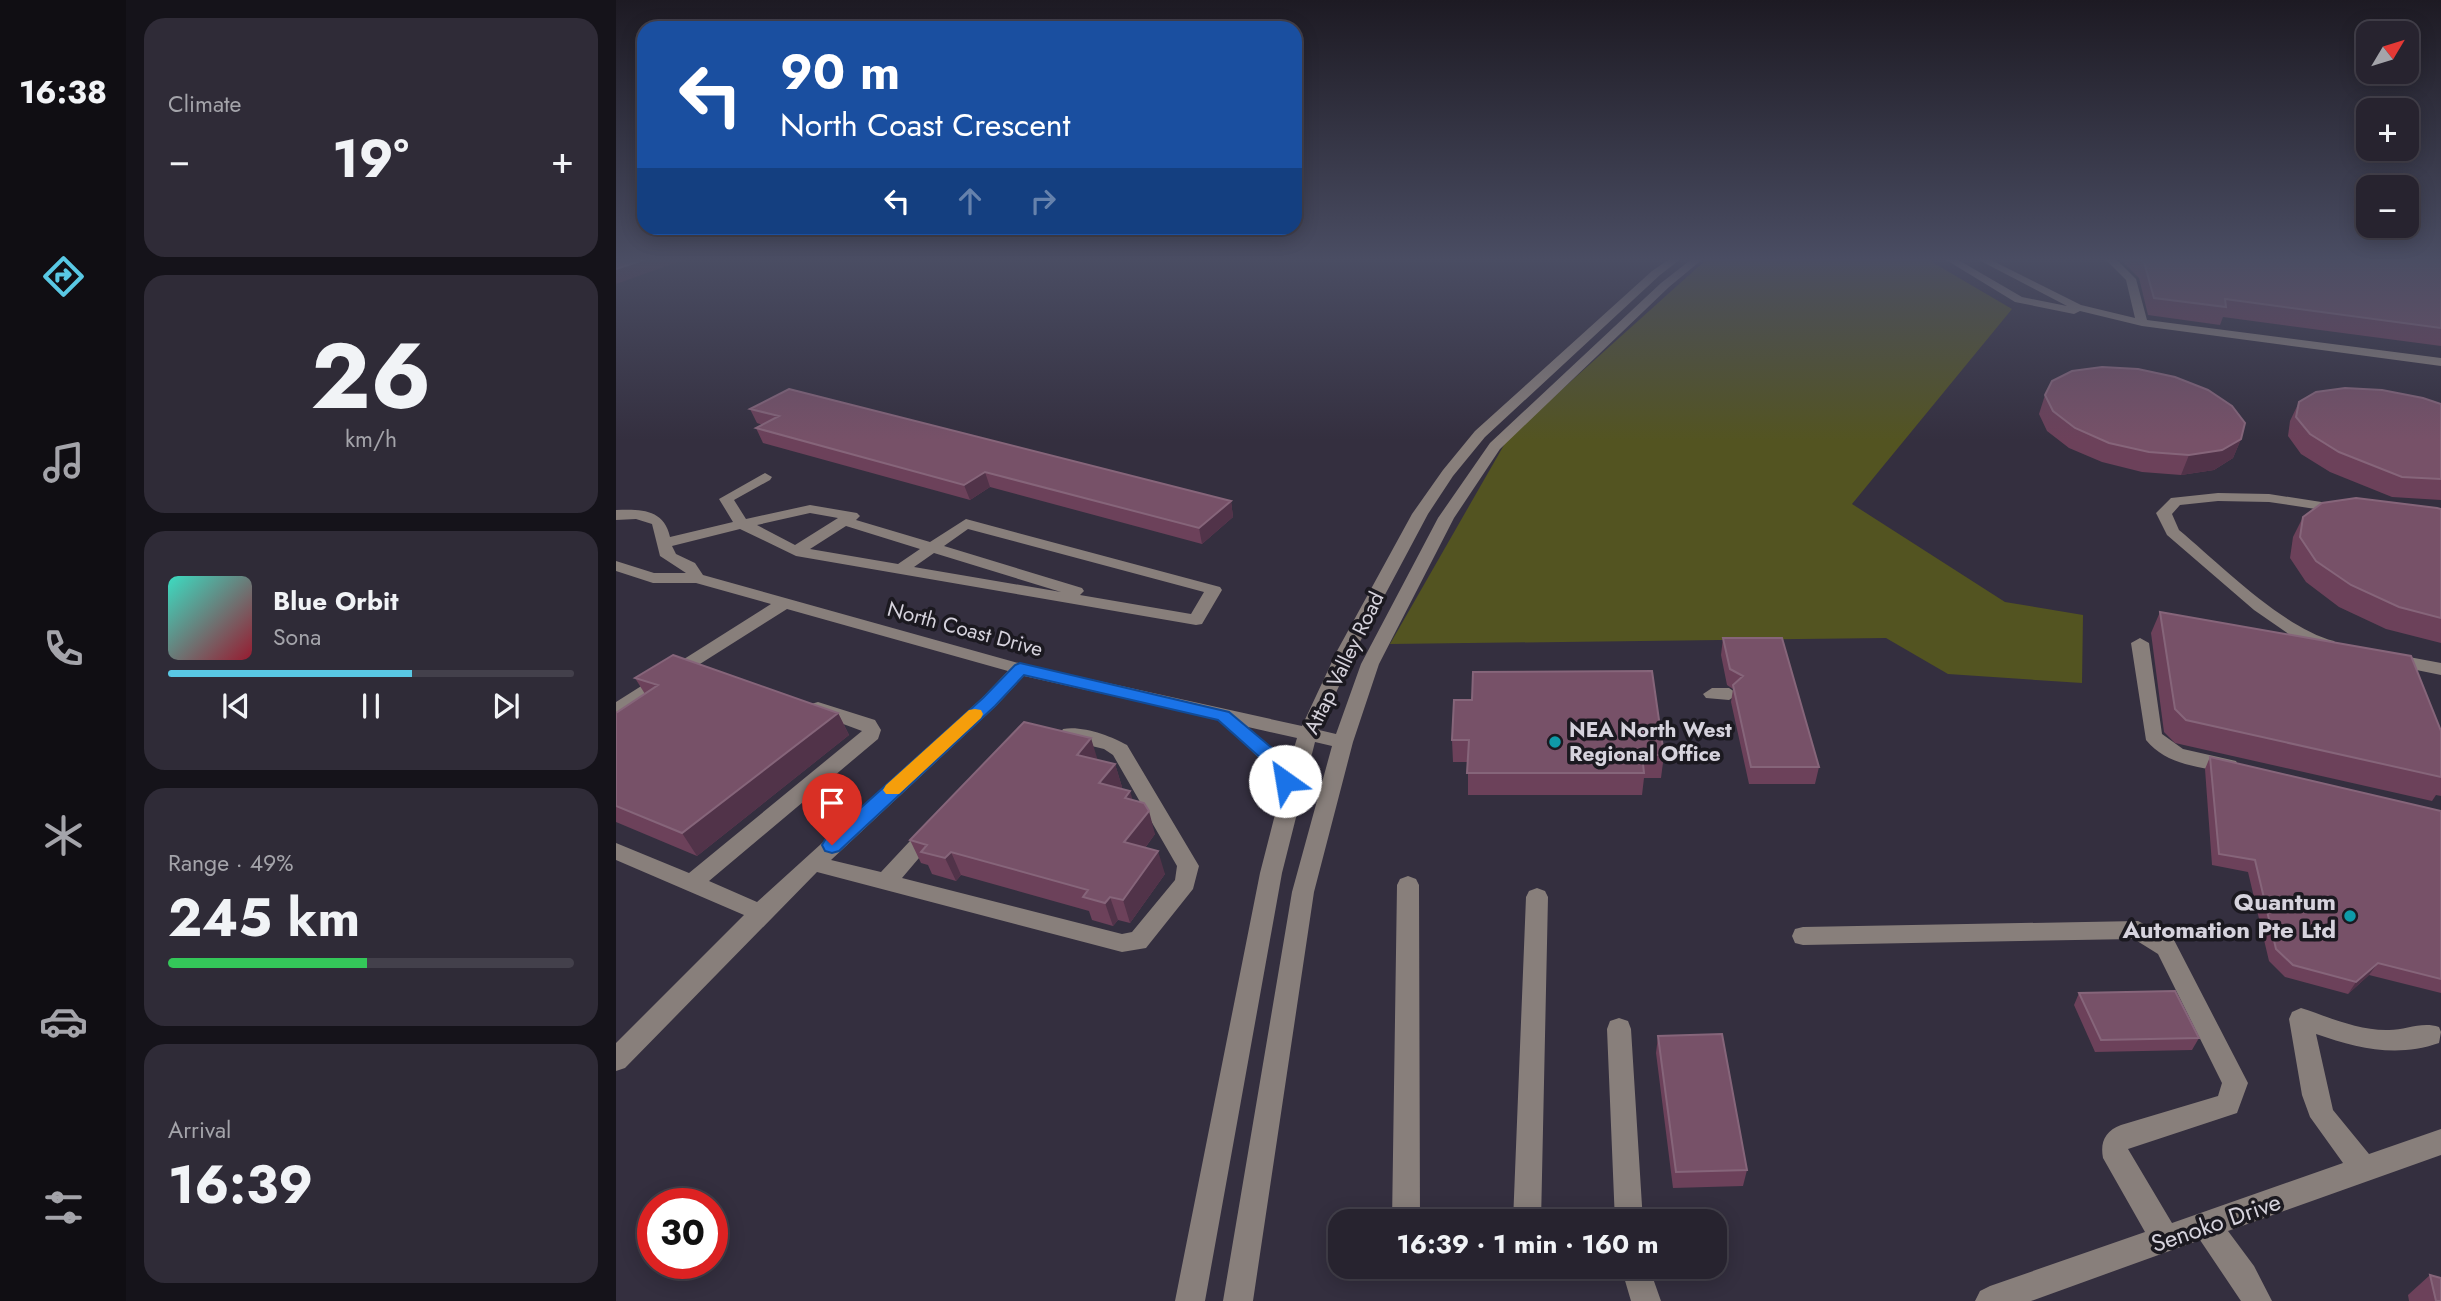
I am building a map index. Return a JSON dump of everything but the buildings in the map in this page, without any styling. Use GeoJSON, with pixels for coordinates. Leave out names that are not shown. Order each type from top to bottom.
{"type":"FeatureCollection","features":[{"type":"Feature","properties":{"kind":"street","name":"Attap Valley Road"},"geometry":{"type":"LineString","coordinates":[[1190,1301],[1271,873],[1308,734],[1342,660],[1420,514],[1448,473],[1480,434],[1606,319]]}},
{"type":"Feature","properties":{"kind":"street","name":"Attap Valley Road"},"geometry":{"type":"LineString","coordinates":[[1238,1301],[1303,892],[1343,742],[1370,664],[1446,518],[1495,446],[1629,319]]}},
{"type":"Feature","properties":{"kind":"street"},"geometry":{"type":"LineString","coordinates":[[2120,319],[2441,362]]}},
{"type":"Feature","properties":{"kind":"street"},"geometry":{"type":"LineString","coordinates":[[2140,319],[2141,323]]}},
{"type":"Feature","properties":{"kind":"street"},"geometry":{"type":"LineString","coordinates":[[765,477],[726,499],[741,524],[796,551],[899,570],[1196,620],[1214,590],[966,524],[899,570]]}},
{"type":"Feature","properties":{"kind":"street"},"geometry":{"type":"LineString","coordinates":[[2340,649],[2309,640],[2260,606],[2172,532],[2164,513],[2176,501],[2218,497],[2269,498],[2362,512]]}},
{"type":"Feature","properties":{"kind":"street"},"geometry":{"type":"LineString","coordinates":[[664,542],[810,509],[852,516],[796,551]]}},
{"type":"Feature","properties":{"kind":"street","name":"North Coast Drive"},"geometry":{"type":"LineString","coordinates":[[616,515],[637,514],[657,521],[670,558],[689,566],[696,578]]}},
{"type":"Feature","properties":{"kind":"street"},"geometry":{"type":"LineString","coordinates":[[1420,514],[1446,518]]}},
{"type":"Feature","properties":{"kind":"street"},"geometry":{"type":"LineString","coordinates":[[844,521],[1143,611]]}},
{"type":"Feature","properties":{"kind":"street","name":"North Coast Drive"},"geometry":{"type":"LineString","coordinates":[[616,566],[653,578],[696,578],[1020,668],[1343,742]]}},
{"type":"Feature","properties":{"kind":"street"},"geometry":{"type":"LineString","coordinates":[[616,710],[784,603]]}},
{"type":"Feature","properties":{"kind":"street"},"geometry":{"type":"LineString","coordinates":[[2140,643],[2156,741],[2177,754],[2243,769]]}},
{"type":"Feature","properties":{"kind":"street"},"geometry":{"type":"LineString","coordinates":[[2376,657],[2441,669]]}},
{"type":"Feature","properties":{"kind":"street"},"geometry":{"type":"LineString","coordinates":[[1342,660],[1370,664]]}},
{"type":"Feature","properties":{"kind":"street"},"geometry":{"type":"LineString","coordinates":[[689,664],[715,673]]}},
{"type":"Feature","properties":{"kind":"street"},"geometry":{"type":"LineString","coordinates":[[616,1060],[812,863],[989,702],[1020,668]]}},
{"type":"Feature","properties":{"kind":"street"},"geometry":{"type":"LineString","coordinates":[[693,882],[871,734],[872,730],[868,725],[804,703]]}},
{"type":"Feature","properties":{"kind":"street","name":"North Coast Drive"},"geometry":{"type":"LineString","coordinates":[[1223,716],[1254,740],[1281,768],[1290,795]]}},
{"type":"Feature","properties":{"kind":"street"},"geometry":{"type":"LineString","coordinates":[[812,863],[1122,943],[1138,941],[1185,883],[1188,866],[1120,750],[1110,744],[1051,729]]}},
{"type":"Feature","properties":{"kind":"street"},"geometry":{"type":"LineString","coordinates":[[885,882],[948,813]]}},
{"type":"Feature","properties":{"kind":"street"},"geometry":{"type":"LineString","coordinates":[[616,851],[693,882],[761,914]]}},
{"type":"Feature","properties":{"kind":"street"},"geometry":{"type":"LineString","coordinates":[[1405,1209],[1408,885]]}},
{"type":"Feature","properties":{"kind":"street"},"geometry":{"type":"LineString","coordinates":[[1527,1209],[1537,897]]}},
{"type":"Feature","properties":{"kind":"street"},"geometry":{"type":"LineString","coordinates":[[1803,936],[2138,930],[2166,947],[2235,1083],[2228,1105],[2121,1138],[2114,1146],[2116,1158],[2166,1240]]}},
{"type":"Feature","properties":{"kind":"street"},"geometry":{"type":"LineString","coordinates":[[2365,1170],[2323,1117],[2315,1095],[2301,1019],[2358,1037],[2388,1041],[2430,1035]]}},
{"type":"Feature","properties":{"kind":"street"},"geometry":{"type":"LineString","coordinates":[[1619,1029],[1628,1209]]}},
{"type":"Feature","properties":{"kind":"street","name":"Senoko Drive"},"geometry":{"type":"LineString","coordinates":[[1990,1301],[2441,1142]]}},
{"type":"Feature","properties":{"kind":"street"},"geometry":{"type":"LineString","coordinates":[[2207,1226],[2244,1276],[2257,1301]]}},
{"type":"Feature","properties":{"kind":"street"},"geometry":{"type":"LineString","coordinates":[[1639,1279],[1646,1301]]}},
{"type":"Feature","properties":{"kind":"shaded area"},"geometry":{"type":"Polygon","coordinates":[[[1641,319],[2004,319],[1852,504],[2005,602],[2083,615],[2082,683],[1948,674],[1886,638],[1390,644],[1508,438],[1641,319]]]}},
{"type":"Feature","properties":{"kind":"slow traffic"},"geometry":{"type":"LineString","coordinates":[[893,790],[975,714]]}},
{"type":"Feature","properties":{"kind":"place","name":"NEA North West Regional Office"},"geometry":{"type":"Point","coordinates":[1555,742]}},
{"type":"Feature","properties":{"kind":"place","name":"Quantum Automation Pte Ltd"},"geometry":{"type":"Point","coordinates":[2350,916]}},
{"type":"Feature","properties":{"kind":"route"},"geometry":{"type":"LineString","coordinates":[[832,845],[989,702],[1020,668],[1223,716],[1272,757],[1281,768],[1285,781]]}}]}
